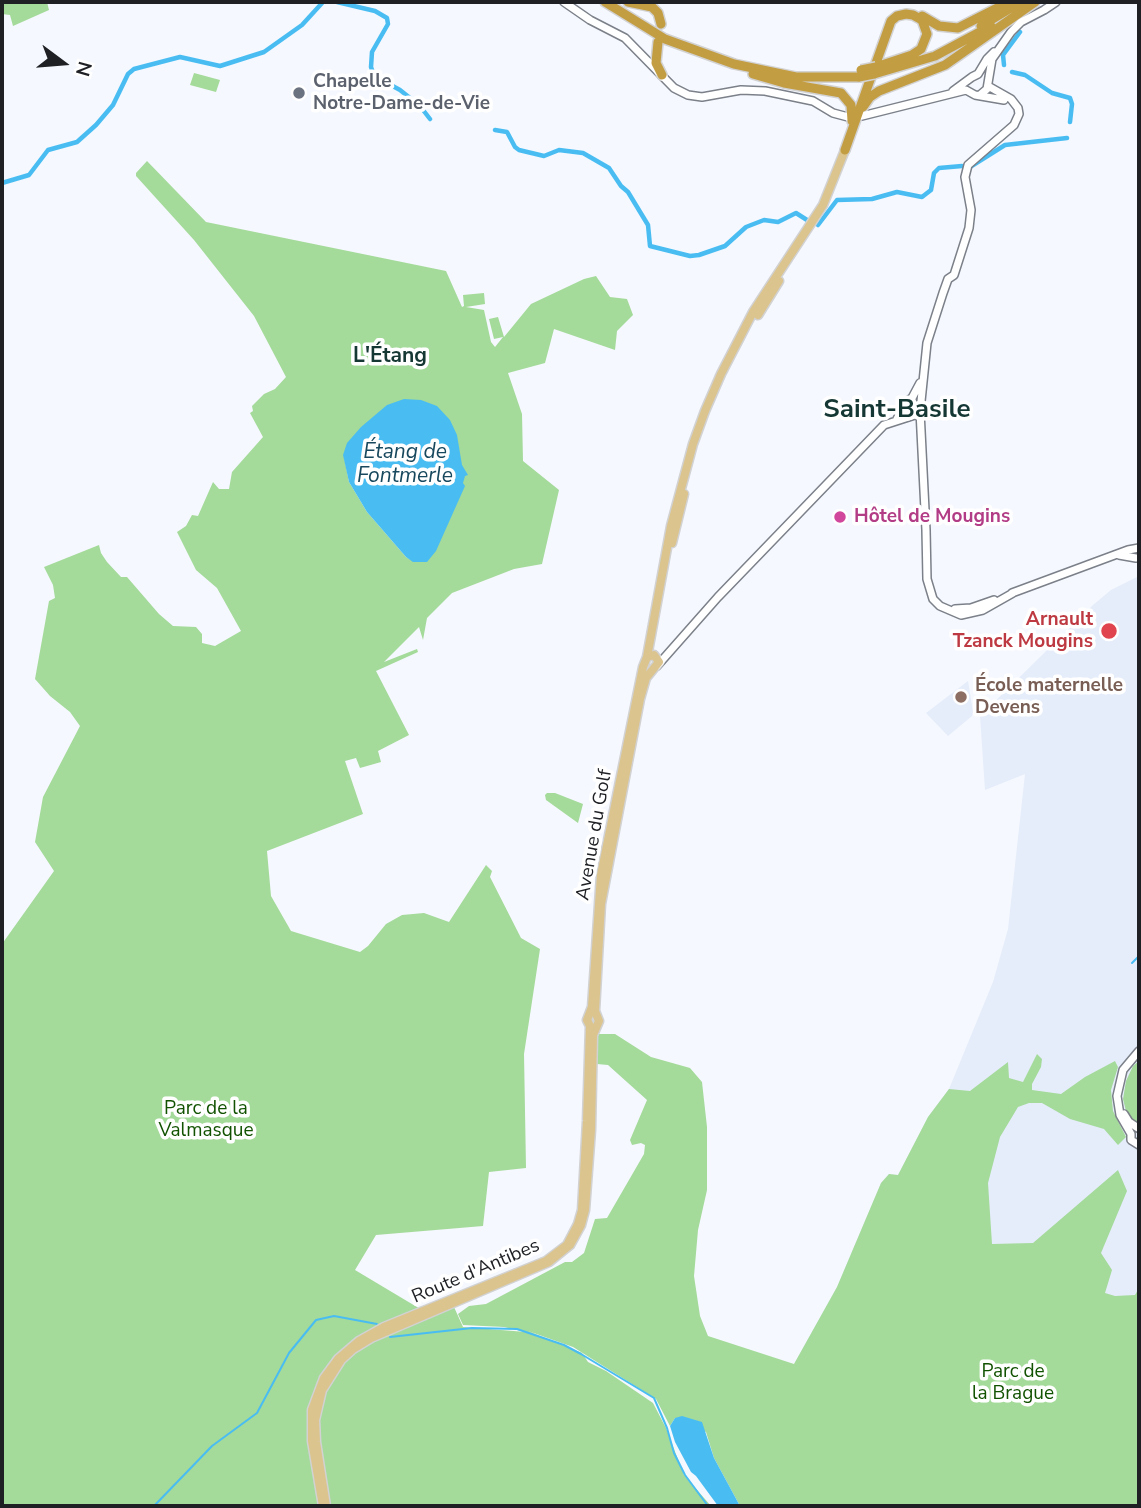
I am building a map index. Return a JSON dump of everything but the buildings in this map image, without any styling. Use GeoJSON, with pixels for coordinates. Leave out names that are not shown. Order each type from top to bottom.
{"type":"FeatureCollection","features":[{"type":"Feature","properties":{"kind":"highway"},"geometry":{"type":"LineString","coordinates":[[605,2],[650,31],[732,68],[771,80],[841,93],[850,102],[852,112],[845,150]]}},
{"type":"Feature","properties":{"kind":"highway"},"geometry":{"type":"LineString","coordinates":[[615,2],[673,37],[733,58],[794,71],[860,73]]}},
{"type":"Feature","properties":{"kind":"highway"},"geometry":{"type":"LineString","coordinates":[[628,2],[652,7],[658,13],[661,24]]}},
{"type":"Feature","properties":{"kind":"highway"},"geometry":{"type":"LineString","coordinates":[[880,47],[887,20],[898,11],[914,11],[939,26],[954,29],[970,24],[1009,2]]}},
{"type":"Feature","properties":{"kind":"highway"},"geometry":{"type":"LineString","coordinates":[[875,71],[945,45],[1021,2]]}},
{"type":"Feature","properties":{"kind":"highway"},"geometry":{"type":"LineString","coordinates":[[697,52],[745,67],[796,77],[875,71],[935,56],[1039,4]]}},
{"type":"Feature","properties":{"kind":"highway"},"geometry":{"type":"LineString","coordinates":[[845,150],[864,106],[874,94],[945,65],[1039,4]]}},
{"type":"Feature","properties":{"kind":"highway"},"geometry":{"type":"LineString","coordinates":[[845,150],[889,25],[897,16],[913,15],[925,25],[926,38],[921,49],[875,71]]}},
{"type":"Feature","properties":{"kind":"highway"},"geometry":{"type":"LineString","coordinates":[[645,60],[654,57],[657,48],[657,65],[662,75]]}},
{"type":"Feature","properties":{"kind":"main road"},"geometry":{"type":"LineString","coordinates":[[564,2],[631,45],[671,89],[690,99],[703,100],[755,93],[817,104]]}},
{"type":"Feature","properties":{"kind":"main road"},"geometry":{"type":"LineString","coordinates":[[980,95],[988,84],[992,59],[998,49],[1039,4],[1056,2]]}},
{"type":"Feature","properties":{"kind":"main road"},"geometry":{"type":"LineString","coordinates":[[1016,27],[1048,13],[1061,2]]}},
{"type":"Feature","properties":{"kind":"main road"},"geometry":{"type":"LineString","coordinates":[[1033,20],[1039,4]]}},
{"type":"Feature","properties":{"kind":"main road"},"geometry":{"type":"LineString","coordinates":[[978,75],[987,59],[998,49]]}},
{"type":"Feature","properties":{"kind":"main road"},"geometry":{"type":"LineString","coordinates":[[645,60],[674,88],[693,97],[754,90],[801,97],[832,113],[848,117]]}},
{"type":"Feature","properties":{"kind":"main road"},"geometry":{"type":"LineString","coordinates":[[947,95],[978,75],[983,76],[988,84],[1013,102]]}},
{"type":"Feature","properties":{"kind":"main road"},"geometry":{"type":"LineString","coordinates":[[970,78],[970,91]]}},
{"type":"Feature","properties":{"kind":"main road"},"geometry":{"type":"LineString","coordinates":[[862,116],[970,91],[1013,102]]}},
{"type":"Feature","properties":{"kind":"main road","name":"Avenue du Golf"},"geometry":{"type":"LineString","coordinates":[[593,1015],[601,904],[644,683],[718,597],[860,449],[884,425],[908,414],[906,402],[916,399],[922,380],[925,333],[972,216],[965,177],[968,165],[1016,121],[1019,111],[1013,102]]}},
{"type":"Feature","properties":{"kind":"main road"},"geometry":{"type":"LineString","coordinates":[[650,658],[659,660],[655,668],[649,668],[650,658],[652,641],[693,444],[721,374],[753,313],[823,205],[845,150]]}},
{"type":"Feature","properties":{"kind":"main road"},"geometry":{"type":"LineString","coordinates":[[916,399],[920,411],[927,561],[933,591],[941,601],[958,610],[971,608],[1118,555],[1139,549],[1138,561],[1118,555]]}},
{"type":"Feature","properties":{"kind":"main road"},"geometry":{"type":"LineString","coordinates":[[908,414],[920,411]]}},
{"type":"Feature","properties":{"kind":"main road"},"geometry":{"type":"LineString","coordinates":[[908,414],[921,426]]}},
{"type":"Feature","properties":{"kind":"main road"},"geometry":{"type":"LineString","coordinates":[[650,658],[668,653]]}},
{"type":"Feature","properties":{"kind":"main road","name":"Avenue du Golf"},"geometry":{"type":"LineString","coordinates":[[593,1015],[601,875],[628,737],[650,658]]}},
{"type":"Feature","properties":{"kind":"main road"},"geometry":{"type":"LineString","coordinates":[[628,737],[634,729]]}},
{"type":"Feature","properties":{"kind":"main road","name":"Route d'Antibes"},"geometry":{"type":"LineString","coordinates":[[325,1506],[315,1420],[319,1399],[332,1371],[353,1349],[371,1338],[534,1270],[564,1252],[575,1238],[583,1218],[593,1026],[587,1020],[593,1015]]}},
{"type":"Feature","properties":{"kind":"main road"},"geometry":{"type":"LineString","coordinates":[[1139,1053],[1131,1059],[1120,1076],[1117,1102],[1132,1142],[1139,1145]]}},
{"type":"Feature","properties":{"kind":"main road"},"geometry":{"type":"LineString","coordinates":[[1131,1134],[1139,1128],[1126,1119],[1120,1096],[1126,1071],[1139,1053]]}},
{"type":"Feature","properties":{"kind":"shaded area"},"geometry":{"type":"Polygon","coordinates":[[[1139,576],[1139,1506],[794,1364],[837,1287],[881,1183],[889,1174],[898,1175],[928,1117],[949,1089],[993,982],[1008,929],[1025,774],[985,790],[980,716],[1093,605],[1111,590],[1139,576]]]}},
{"type":"Feature","properties":{"kind":"shaded area"},"geometry":{"type":"Polygon","coordinates":[[[968,681],[972,716],[948,736],[926,713],[968,681]]]}},
{"type":"Feature","properties":{"kind":"green space"},"geometry":{"type":"Polygon","coordinates":[[[2,2],[47,2],[49,10],[13,26],[10,15],[2,14],[2,2]]]}},
{"type":"Feature","properties":{"kind":"green space"},"geometry":{"type":"Polygon","coordinates":[[[194,73],[220,80],[216,92],[190,85],[194,73]]]}},
{"type":"Feature","properties":{"kind":"green space","name":"Parc de la Valmasque"},"geometry":{"type":"Polygon","coordinates":[[[147,161],[206,222],[446,271],[462,307],[463,295],[484,293],[485,304],[466,307],[484,310],[491,342],[495,347],[503,337],[494,339],[489,319],[498,317],[504,337],[531,304],[596,276],[610,297],[627,299],[633,315],[617,331],[615,350],[554,329],[545,363],[508,373],[522,414],[523,461],[559,490],[542,564],[514,569],[452,593],[427,618],[423,640],[419,627],[384,662],[417,649],[418,652],[376,671],[409,735],[378,751],[381,762],[360,768],[356,758],[345,761],[363,814],[267,851],[271,896],[291,931],[360,952],[386,924],[402,915],[424,913],[449,922],[486,865],[492,871],[490,877],[521,938],[540,949],[524,1054],[526,1168],[489,1172],[483,1226],[376,1235],[355,1270],[432,1316],[454,1307],[463,1327],[526,1332],[504,1327],[463,1325],[458,1314],[469,1306],[486,1304],[565,1262],[572,1262],[584,1253],[595,1219],[607,1218],[644,1154],[645,1145],[632,1145],[630,1140],[647,1100],[608,1065],[597,1064],[598,1034],[615,1034],[651,1057],[690,1068],[702,1082],[707,1127],[707,1190],[698,1230],[694,1276],[700,1316],[708,1336],[794,1364],[837,1287],[881,1183],[889,1174],[898,1175],[928,1117],[949,1089],[970,1091],[1008,1062],[1009,1078],[1023,1082],[1037,1054],[1042,1059],[1041,1067],[1032,1084],[1032,1090],[1061,1094],[1115,1061],[1118,1067],[1111,1090],[1113,1111],[1126,1137],[1118,1145],[1104,1129],[1070,1119],[1042,1103],[1029,1103],[1018,1107],[1000,1137],[988,1183],[992,1244],[1033,1243],[1118,1170],[1127,1191],[1101,1253],[1112,1270],[1105,1293],[1115,1296],[1135,1295],[1139,1288],[1139,1506],[740,1506],[714,1458],[706,1432],[675,1418],[670,1426],[656,1399],[573,1347],[528,1331],[582,1353],[588,1362],[653,1403],[684,1475],[711,1506],[2,1506],[2,944],[54,871],[35,842],[43,797],[80,726],[70,712],[35,679],[49,601],[55,598],[53,585],[44,567],[99,545],[107,562],[121,577],[127,577],[173,626],[196,627],[202,634],[202,643],[215,646],[241,631],[217,588],[196,570],[177,532],[186,526],[192,515],[198,516],[213,482],[219,489],[229,489],[232,472],[263,437],[250,413],[253,411],[252,406],[286,377],[254,316],[136,173],[147,161]],[[344,457],[349,482],[367,512],[411,560],[344,457]]]}},
{"type":"Feature","properties":{"kind":"green space"},"geometry":{"type":"Polygon","coordinates":[[[547,793],[555,793],[583,804],[578,823],[546,800],[547,793]]]}},
{"type":"Feature","properties":{"kind":"green space"},"geometry":{"type":"Polygon","coordinates":[[[1139,1061],[1139,1126],[1127,1115],[1123,1099],[1126,1081],[1133,1066],[1139,1061]]]}},
{"type":"Feature","properties":{"kind":"water","name":"Étang de Fontmerle"},"geometry":{"type":"Polygon","coordinates":[[[404,399],[421,400],[437,406],[450,420],[457,435],[462,465],[468,475],[465,476],[465,486],[436,551],[427,562],[413,562],[406,557],[367,512],[349,482],[343,455],[347,443],[361,427],[387,405],[404,399]]]}},
{"type":"Feature","properties":{"kind":"water"},"geometry":{"type":"Polygon","coordinates":[[[682,1416],[702,1422],[714,1458],[740,1506],[718,1506],[691,1472],[670,1426],[675,1418],[682,1416]]]}},
{"type":"Feature","properties":{"kind":"waterway"},"geometry":{"type":"LineString","coordinates":[[2,183],[29,175],[48,150],[77,142],[113,105],[128,74],[134,69],[180,57],[220,66],[264,52],[302,25],[323,2]]}},
{"type":"Feature","properties":{"kind":"waterway"},"geometry":{"type":"LineString","coordinates":[[337,2],[375,11],[387,18],[388,24],[372,52],[371,67],[374,76]]}},
{"type":"Feature","properties":{"kind":"waterway"},"geometry":{"type":"LineString","coordinates":[[1004,65],[1003,55],[1020,32]]}},
{"type":"Feature","properties":{"kind":"waterway"},"geometry":{"type":"LineString","coordinates":[[1012,72],[1025,75],[1052,93],[1070,98],[1070,122]]}},
{"type":"Feature","properties":{"kind":"waterway"},"geometry":{"type":"LineString","coordinates":[[378,78],[400,90],[420,106],[430,119]]}},
{"type":"Feature","properties":{"kind":"waterway"},"geometry":{"type":"LineString","coordinates":[[495,130],[507,132],[519,150],[544,156],[559,150],[583,153],[609,168],[628,192],[648,225],[650,246],[690,256],[699,255],[725,246],[746,227],[764,220],[778,222],[796,213],[807,220]]}},
{"type":"Feature","properties":{"kind":"waterway"},"geometry":{"type":"LineString","coordinates":[[970,167],[1005,145],[1067,138]]}},
{"type":"Feature","properties":{"kind":"waterway"},"geometry":{"type":"LineString","coordinates":[[818,225],[837,200],[872,199],[897,192],[922,197],[931,190],[934,173],[939,168],[962,166]]}},
{"type":"Feature","properties":{"kind":"waterway"},"geometry":{"type":"LineString","coordinates":[[1132,963],[1139,956]]}},
{"type":"Feature","properties":{"kind":"waterway"},"geometry":{"type":"LineString","coordinates":[[154,1506],[212,1446],[257,1413],[289,1353],[316,1320],[334,1316],[377,1324]]}},
{"type":"Feature","properties":{"kind":"waterway"},"geometry":{"type":"LineString","coordinates":[[390,1337],[472,1328],[517,1329],[564,1345],[581,1354],[654,1398],[674,1453],[685,1475],[708,1506]]}},
{"type":"Feature","properties":{"kind":"place","name":"Chapelle Notre-Dame-de-Vie"},"geometry":{"type":"Point","coordinates":[299,93]}},
{"type":"Feature","properties":{"kind":"place","name":"Hôtel de Mougins"},"geometry":{"type":"Point","coordinates":[840,517]}},
{"type":"Feature","properties":{"kind":"place","name":"Arnault Tzanck Mougins"},"geometry":{"type":"Point","coordinates":[1109,631]}},
{"type":"Feature","properties":{"kind":"place","name":"École maternelle Devens"},"geometry":{"type":"Point","coordinates":[961,697]}},
{"type":"Feature","properties":{"kind":"district","name":"L'Étang"},"geometry":{"type":"Point","coordinates":[390,357]}},
{"type":"Feature","properties":{"kind":"district","name":"Saint-Basile"},"geometry":{"type":"Point","coordinates":[897,411]}},
{"type":"Feature","properties":{"kind":"park label","name":"Parc de la Brague"},"geometry":{"type":"Point","coordinates":[1013,1383]}}]}
